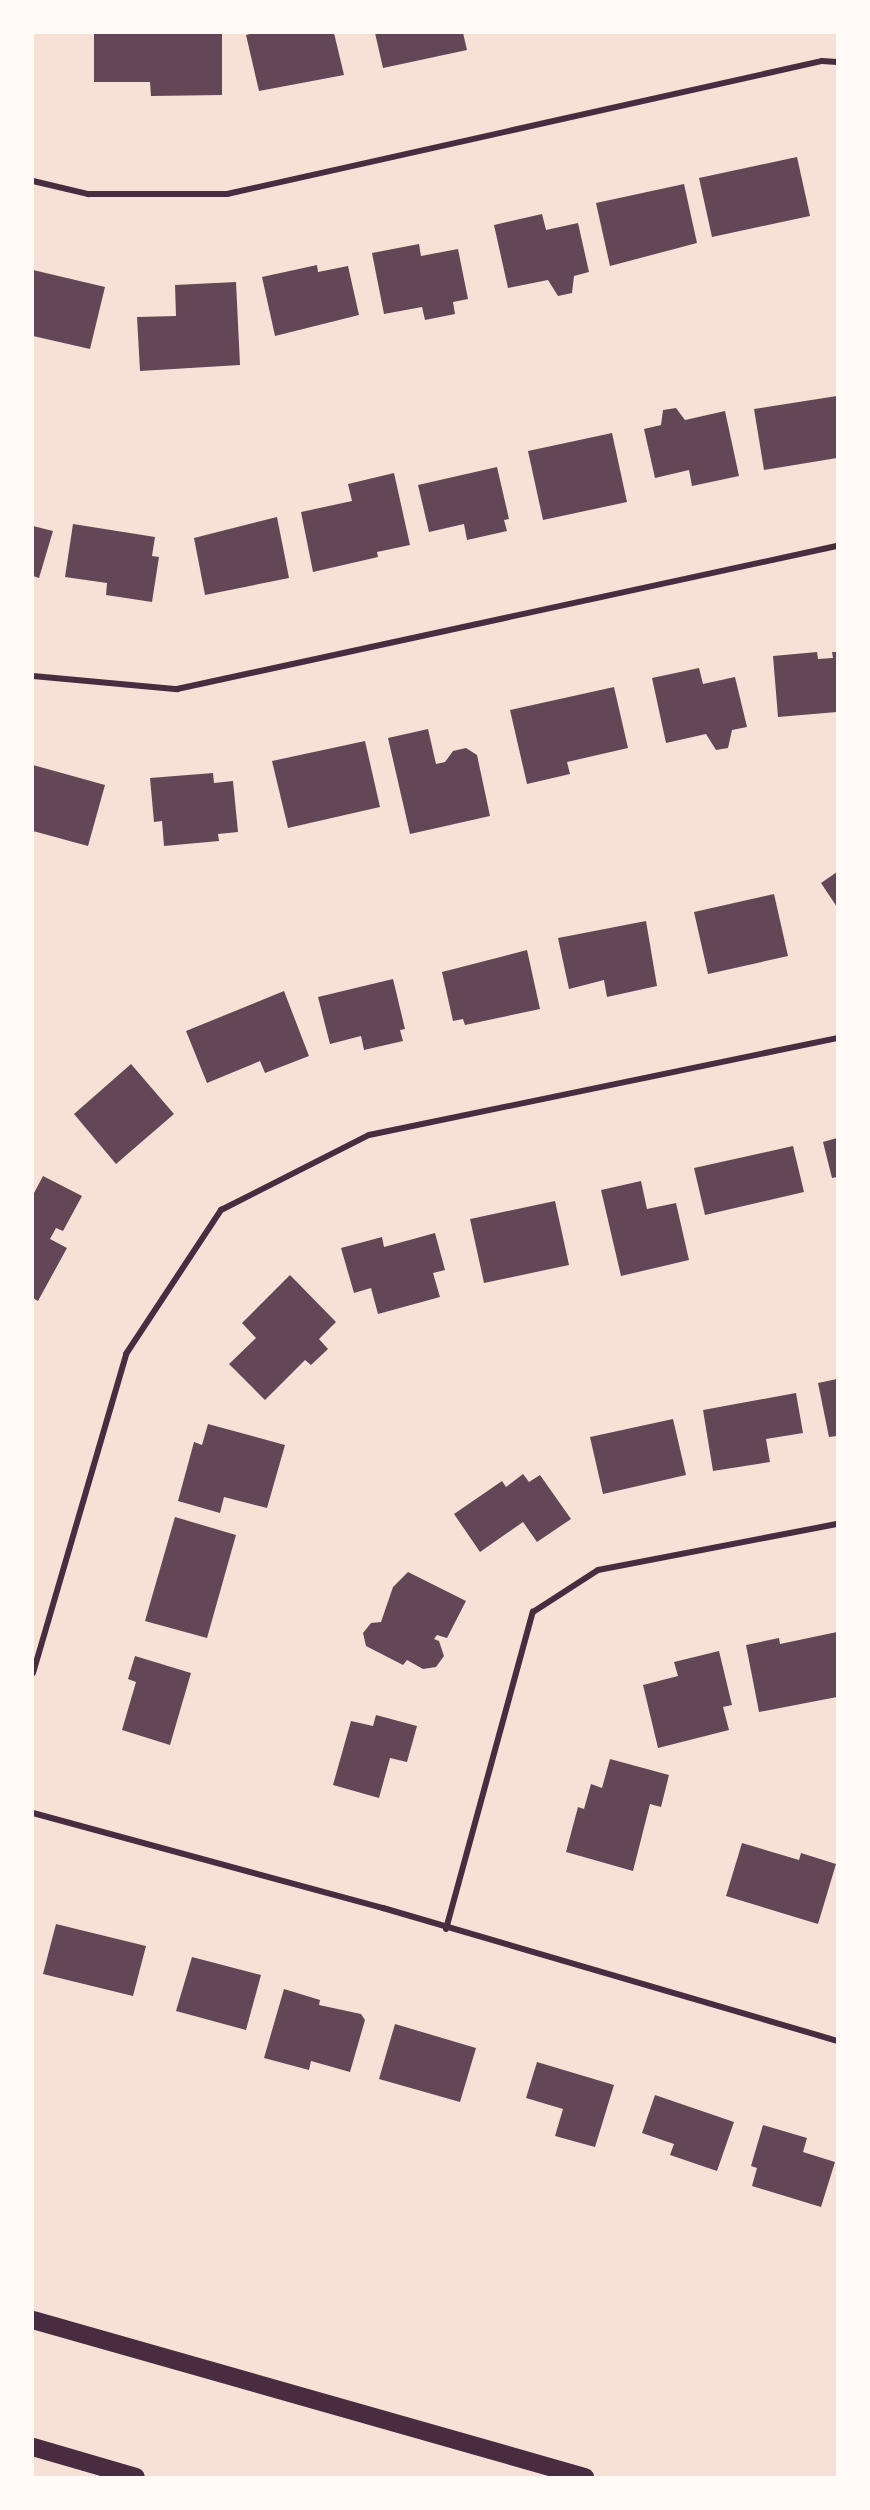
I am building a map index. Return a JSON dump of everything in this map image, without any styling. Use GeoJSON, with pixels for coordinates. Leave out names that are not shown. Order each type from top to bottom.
{"type":"FeatureCollection","features":[{"type":"Feature","properties":{"kind":"highway"},"geometry":{"type":"LineString","coordinates":[[33,2320],[585,2477]]}},
{"type":"Feature","properties":{"kind":"highway"},"geometry":{"type":"LineString","coordinates":[[33,2447],[136,2477]]}},
{"type":"Feature","properties":{"kind":"street"},"geometry":{"type":"LineString","coordinates":[[33,181],[88,194],[227,194],[822,61],[837,62]]}},
{"type":"Feature","properties":{"kind":"street"},"geometry":{"type":"LineString","coordinates":[[33,676],[177,689],[837,546]]}},
{"type":"Feature","properties":{"kind":"street"},"geometry":{"type":"LineString","coordinates":[[33,1673],[126,1354],[221,1210],[369,1135],[837,1038]]}},
{"type":"Feature","properties":{"kind":"street"},"geometry":{"type":"LineString","coordinates":[[446,1929],[533,1612],[598,1570],[837,1524]]}},
{"type":"Feature","properties":{"kind":"street"},"geometry":{"type":"LineString","coordinates":[[33,1813],[837,2041]]}},
{"type":"Feature","properties":{"kind":"building"},"geometry":{"type":"Polygon","coordinates":[[[94,33],[222,33],[222,95],[151,96],[150,82],[94,82],[94,33]]]}},
{"type":"Feature","properties":{"kind":"building"},"geometry":{"type":"Polygon","coordinates":[[[254,33],[334,33],[344,75],[259,91],[246,35],[254,33]]]}},
{"type":"Feature","properties":{"kind":"building"},"geometry":{"type":"Polygon","coordinates":[[[375,33],[463,33],[467,50],[383,68],[375,33]]]}},
{"type":"Feature","properties":{"kind":"building"},"geometry":{"type":"Polygon","coordinates":[[[797,157],[810,216],[712,237],[699,178],[797,157]]]}},
{"type":"Feature","properties":{"kind":"building"},"geometry":{"type":"Polygon","coordinates":[[[684,184],[697,243],[610,266],[596,203],[684,184]]]}},
{"type":"Feature","properties":{"kind":"building"},"geometry":{"type":"Polygon","coordinates":[[[542,214],[546,230],[578,223],[589,272],[574,276],[572,293],[558,296],[548,280],[508,288],[494,225],[542,214]]]}},
{"type":"Feature","properties":{"kind":"building"},"geometry":{"type":"Polygon","coordinates":[[[419,244],[421,256],[458,249],[468,299],[453,302],[455,314],[425,320],[422,307],[384,314],[372,253],[419,244]]]}},
{"type":"Feature","properties":{"kind":"building"},"geometry":{"type":"Polygon","coordinates":[[[317,265],[318,272],[348,266],[359,315],[275,336],[262,277],[317,265]]]}},
{"type":"Feature","properties":{"kind":"building"},"geometry":{"type":"Polygon","coordinates":[[[33,270],[105,287],[90,349],[33,336],[33,270]]]}},
{"type":"Feature","properties":{"kind":"building"},"geometry":{"type":"Polygon","coordinates":[[[236,282],[240,365],[140,371],[137,317],[176,316],[175,285],[236,282]]]}},
{"type":"Feature","properties":{"kind":"building"},"geometry":{"type":"Polygon","coordinates":[[[837,396],[837,458],[764,470],[754,409],[837,396]]]}},
{"type":"Feature","properties":{"kind":"building"},"geometry":{"type":"Polygon","coordinates":[[[676,408],[685,420],[725,411],[739,476],[692,486],[689,470],[655,478],[644,429],[661,425],[663,410],[676,408]]]}},
{"type":"Feature","properties":{"kind":"building"},"geometry":{"type":"Polygon","coordinates":[[[612,433],[627,502],[543,520],[528,451],[612,433]]]}},
{"type":"Feature","properties":{"kind":"building"},"geometry":{"type":"Polygon","coordinates":[[[497,467],[509,519],[504,520],[507,531],[467,540],[464,524],[429,532],[418,485],[497,467]]]}},
{"type":"Feature","properties":{"kind":"building"},"geometry":{"type":"Polygon","coordinates":[[[394,473],[410,545],[377,552],[378,557],[313,572],[301,512],[352,501],[348,484],[394,473]]]}},
{"type":"Feature","properties":{"kind":"building"},"geometry":{"type":"Polygon","coordinates":[[[277,517],[289,578],[205,595],[194,538],[277,517]]]}},
{"type":"Feature","properties":{"kind":"building"},"geometry":{"type":"Polygon","coordinates":[[[73,524],[155,537],[152,556],[159,557],[152,602],[106,595],[107,583],[65,577],[73,524]]]}},
{"type":"Feature","properties":{"kind":"building"},"geometry":{"type":"Polygon","coordinates":[[[33,526],[53,531],[39,578],[33,576],[33,526]]]}},
{"type":"Feature","properties":{"kind":"building"},"geometry":{"type":"Polygon","coordinates":[[[817,652],[818,659],[833,658],[832,652],[837,652],[837,712],[778,717],[773,656],[817,652]]]}},
{"type":"Feature","properties":{"kind":"building"},"geometry":{"type":"Polygon","coordinates":[[[699,668],[703,684],[735,677],[747,727],[732,730],[728,748],[716,750],[706,734],[666,743],[652,678],[699,668]]]}},
{"type":"Feature","properties":{"kind":"building"},"geometry":{"type":"Polygon","coordinates":[[[614,687],[628,748],[567,762],[570,774],[527,784],[510,710],[614,687]]]}},
{"type":"Feature","properties":{"kind":"building"},"geometry":{"type":"Polygon","coordinates":[[[428,729],[436,764],[445,762],[453,751],[466,748],[477,755],[490,816],[410,834],[388,738],[428,729]]]}},
{"type":"Feature","properties":{"kind":"building"},"geometry":{"type":"Polygon","coordinates":[[[365,741],[380,807],[288,828],[272,761],[365,741]]]}},
{"type":"Feature","properties":{"kind":"building"},"geometry":{"type":"Polygon","coordinates":[[[33,765],[105,785],[88,846],[33,831],[33,765]]]}},
{"type":"Feature","properties":{"kind":"building"},"geometry":{"type":"Polygon","coordinates":[[[213,773],[214,783],[233,781],[238,832],[218,834],[219,841],[164,846],[162,821],[154,822],[150,778],[213,773]]]}},
{"type":"Feature","properties":{"kind":"building"},"geometry":{"type":"Polygon","coordinates":[[[837,872],[837,907],[821,883],[837,872]]]}},
{"type":"Feature","properties":{"kind":"building"},"geometry":{"type":"Polygon","coordinates":[[[774,894],[788,956],[708,974],[694,912],[774,894]]]}},
{"type":"Feature","properties":{"kind":"building"},"geometry":{"type":"Polygon","coordinates":[[[646,921],[657,986],[607,997],[604,980],[569,989],[558,938],[646,921]]]}},
{"type":"Feature","properties":{"kind":"building"},"geometry":{"type":"Polygon","coordinates":[[[527,950],[540,1009],[465,1025],[463,1019],[453,1021],[442,972],[527,950]]]}},
{"type":"Feature","properties":{"kind":"building"},"geometry":{"type":"Polygon","coordinates":[[[393,979],[405,1029],[400,1030],[403,1041],[364,1050],[361,1036],[330,1044],[318,997],[393,979]]]}},
{"type":"Feature","properties":{"kind":"building"},"geometry":{"type":"Polygon","coordinates":[[[284,991],[309,1056],[265,1073],[260,1061],[207,1083],[186,1031],[284,991]]]}},
{"type":"Feature","properties":{"kind":"building"},"geometry":{"type":"Polygon","coordinates":[[[131,1064],[174,1114],[116,1164],[74,1114],[131,1064]]]}},
{"type":"Feature","properties":{"kind":"building"},"geometry":{"type":"Polygon","coordinates":[[[837,1138],[837,1177],[832,1178],[823,1142],[837,1138]]]}},
{"type":"Feature","properties":{"kind":"building"},"geometry":{"type":"Polygon","coordinates":[[[793,1146],[804,1192],[705,1215],[694,1168],[793,1146]]]}},
{"type":"Feature","properties":{"kind":"building"},"geometry":{"type":"Polygon","coordinates":[[[43,1176],[82,1196],[63,1231],[56,1228],[50,1239],[67,1248],[38,1301],[33,1298],[33,1195],[43,1176]]]}},
{"type":"Feature","properties":{"kind":"building"},"geometry":{"type":"Polygon","coordinates":[[[641,1181],[647,1209],[676,1203],[689,1260],[621,1276],[601,1190],[641,1181]]]}},
{"type":"Feature","properties":{"kind":"building"},"geometry":{"type":"Polygon","coordinates":[[[555,1201],[569,1265],[484,1283],[470,1219],[555,1201]]]}},
{"type":"Feature","properties":{"kind":"building"},"geometry":{"type":"Polygon","coordinates":[[[435,1233],[445,1270],[433,1273],[440,1297],[378,1314],[371,1288],[354,1293],[341,1248],[382,1237],[384,1247],[435,1233]]]}},
{"type":"Feature","properties":{"kind":"building"},"geometry":{"type":"Polygon","coordinates":[[[290,1275],[336,1322],[319,1339],[328,1349],[311,1365],[305,1360],[265,1400],[229,1364],[256,1338],[242,1323],[290,1275]]]}},
{"type":"Feature","properties":{"kind":"building"},"geometry":{"type":"Polygon","coordinates":[[[837,1379],[837,1436],[829,1437],[818,1383],[837,1379]]]}},
{"type":"Feature","properties":{"kind":"building"},"geometry":{"type":"Polygon","coordinates":[[[796,1393],[803,1433],[766,1439],[770,1462],[713,1471],[703,1410],[796,1393]]]}},
{"type":"Feature","properties":{"kind":"building"},"geometry":{"type":"Polygon","coordinates":[[[673,1419],[686,1475],[603,1494],[590,1437],[673,1419]]]}},
{"type":"Feature","properties":{"kind":"building"},"geometry":{"type":"Polygon","coordinates":[[[208,1424],[285,1445],[267,1508],[224,1497],[220,1513],[178,1501],[194,1442],[202,1445],[208,1424]]]}},
{"type":"Feature","properties":{"kind":"building"},"geometry":{"type":"Polygon","coordinates":[[[523,1474],[529,1482],[540,1475],[571,1519],[537,1542],[523,1522],[480,1552],[454,1514],[502,1481],[506,1487],[523,1474]]]}},
{"type":"Feature","properties":{"kind":"building"},"geometry":{"type":"Polygon","coordinates":[[[175,1517],[236,1535],[207,1638],[145,1621],[175,1517]]]}},
{"type":"Feature","properties":{"kind":"building"},"geometry":{"type":"Polygon","coordinates":[[[408,1572],[466,1601],[447,1638],[437,1635],[434,1639],[439,1641],[444,1656],[436,1667],[423,1669],[407,1660],[403,1665],[366,1646],[363,1633],[371,1623],[381,1622],[393,1587],[408,1572]]]}},
{"type":"Feature","properties":{"kind":"building"},"geometry":{"type":"Polygon","coordinates":[[[837,1632],[837,1697],[759,1712],[746,1645],[779,1638],[780,1644],[837,1632]]]}},
{"type":"Feature","properties":{"kind":"building"},"geometry":{"type":"Polygon","coordinates":[[[719,1651],[732,1705],[723,1707],[729,1730],[658,1748],[643,1685],[678,1676],[674,1662],[719,1651]]]}},
{"type":"Feature","properties":{"kind":"building"},"geometry":{"type":"Polygon","coordinates":[[[135,1656],[191,1673],[170,1745],[122,1730],[136,1682],[128,1679],[135,1656]]]}},
{"type":"Feature","properties":{"kind":"building"},"geometry":{"type":"Polygon","coordinates":[[[376,1715],[417,1726],[407,1762],[390,1758],[379,1798],[333,1785],[351,1721],[373,1726],[376,1715]]]}},
{"type":"Feature","properties":{"kind":"building"},"geometry":{"type":"Polygon","coordinates":[[[610,1759],[669,1775],[661,1807],[650,1804],[633,1871],[566,1852],[578,1807],[584,1809],[591,1784],[602,1788],[610,1759]]]}},
{"type":"Feature","properties":{"kind":"building"},"geometry":{"type":"Polygon","coordinates":[[[742,1843],[799,1860],[801,1853],[836,1864],[818,1924],[726,1896],[742,1843]]]}},
{"type":"Feature","properties":{"kind":"building"},"geometry":{"type":"Polygon","coordinates":[[[56,1924],[146,1946],[133,1996],[43,1974],[56,1924]]]}},
{"type":"Feature","properties":{"kind":"building"},"geometry":{"type":"Polygon","coordinates":[[[192,1957],[261,1975],[246,2030],[176,2011],[192,1957]]]}},
{"type":"Feature","properties":{"kind":"building"},"geometry":{"type":"Polygon","coordinates":[[[284,1989],[320,2000],[319,2005],[361,2014],[365,2020],[350,2072],[311,2061],[309,2070],[264,2058],[284,1989]]]}},
{"type":"Feature","properties":{"kind":"building"},"geometry":{"type":"Polygon","coordinates":[[[395,2024],[476,2048],[460,2102],[379,2079],[395,2024]]]}},
{"type":"Feature","properties":{"kind":"building"},"geometry":{"type":"Polygon","coordinates":[[[537,2062],[614,2085],[595,2147],[555,2136],[563,2109],[526,2098],[537,2062]]]}},
{"type":"Feature","properties":{"kind":"building"},"geometry":{"type":"Polygon","coordinates":[[[655,2095],[734,2122],[717,2171],[670,2155],[674,2144],[642,2133],[655,2095]]]}},
{"type":"Feature","properties":{"kind":"building"},"geometry":{"type":"Polygon","coordinates":[[[763,2125],[807,2138],[803,2152],[835,2162],[821,2207],[752,2186],[757,2168],[751,2166],[763,2125]]]}}]}
